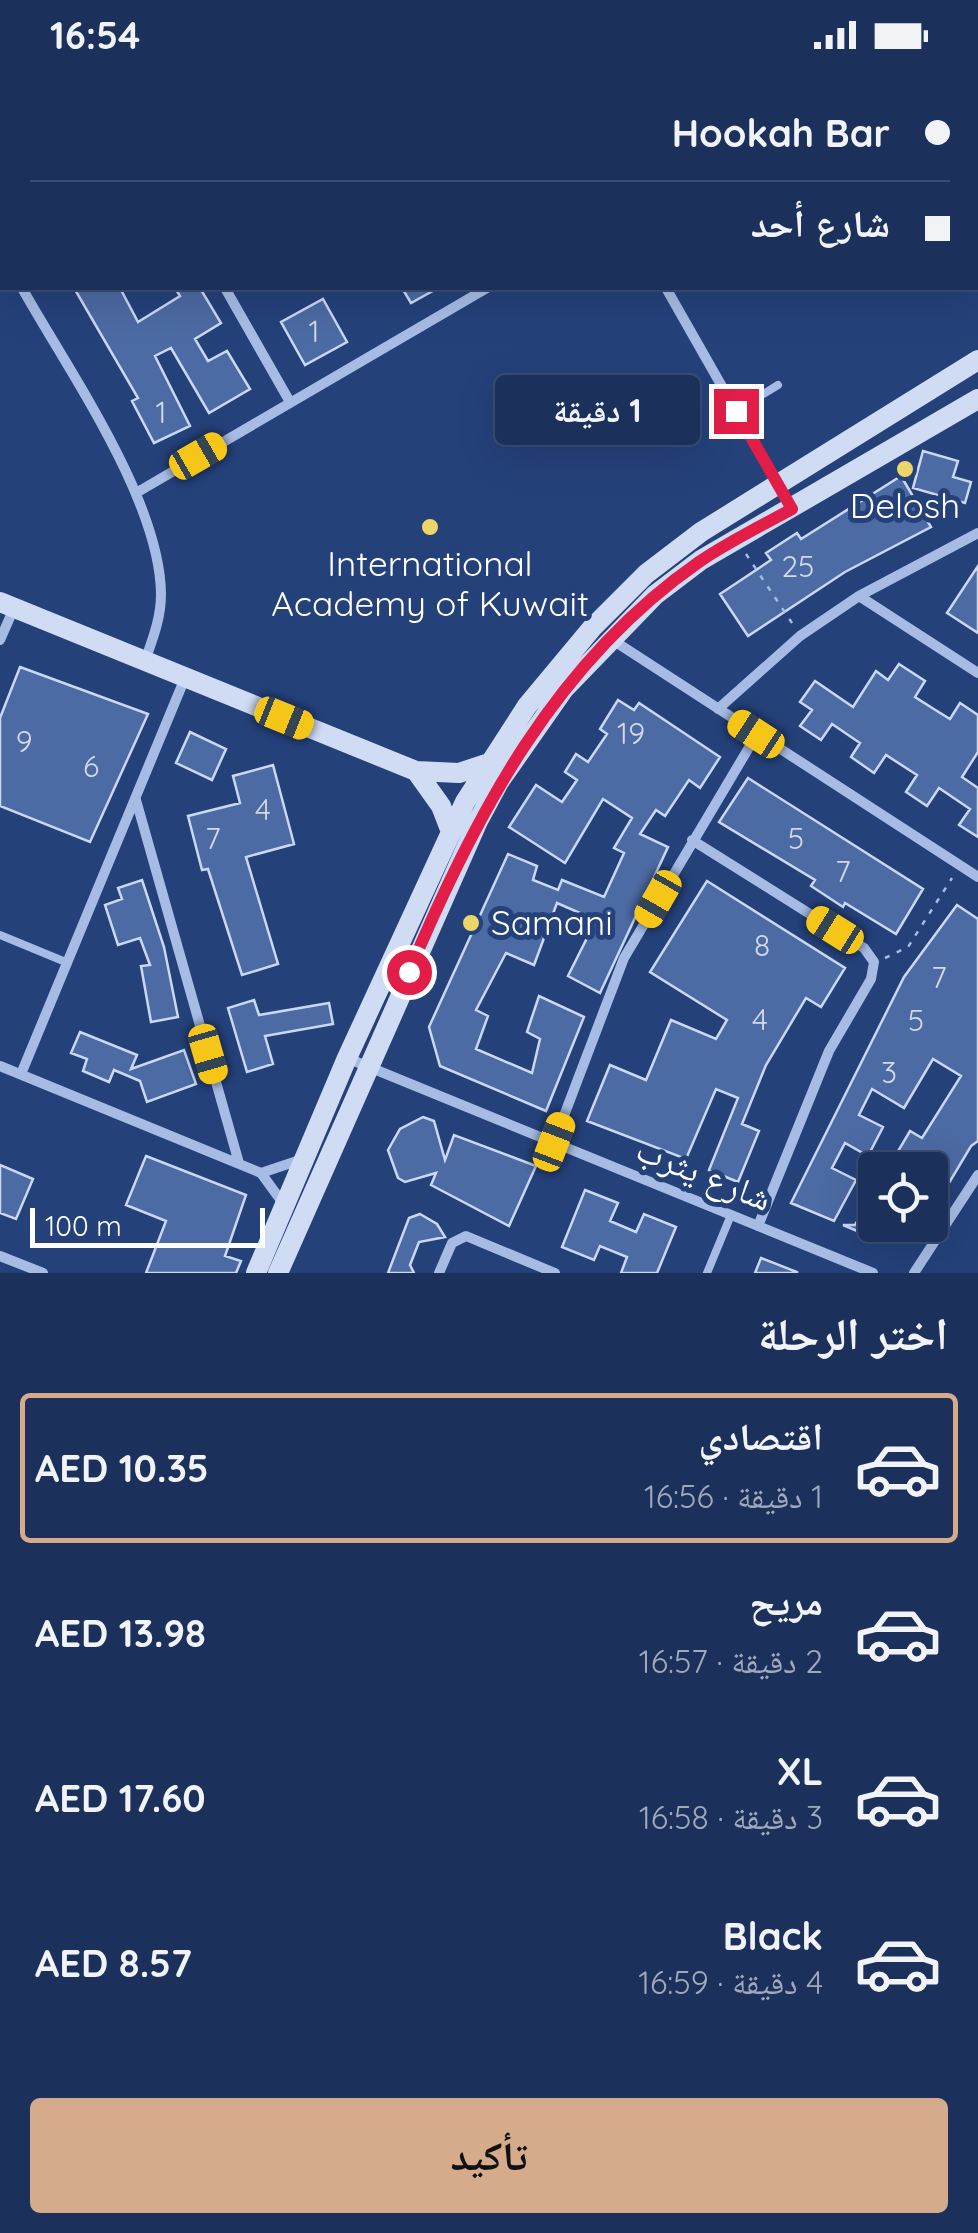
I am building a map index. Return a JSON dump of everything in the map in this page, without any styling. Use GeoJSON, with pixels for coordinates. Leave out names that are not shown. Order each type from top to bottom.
{"type":"FeatureCollection","features":[{"type":"Feature","properties":{"kind":"main road"},"geometry":{"type":"LineString","coordinates":[[256,1273],[347,1058],[486,764],[592,628],[646,574],[700,532],[978,360]]}},
{"type":"Feature","properties":{"kind":"main road"},"geometry":{"type":"LineString","coordinates":[[278,1273],[422,941],[498,782],[564,690],[655,595],[737,540],[978,399]]}},
{"type":"Feature","properties":{"kind":"main road"},"geometry":{"type":"LineString","coordinates":[[7,605],[416,771],[459,773],[486,764]]}},
{"type":"Feature","properties":{"kind":"main road"},"geometry":{"type":"LineString","coordinates":[[416,771],[441,806],[451,832]]}},
{"type":"Feature","properties":{"kind":"street"},"geometry":{"type":"LineString","coordinates":[[23,290],[136,492],[161,590],[159,621],[144,661]]}},
{"type":"Feature","properties":{"kind":"street"},"geometry":{"type":"LineString","coordinates":[[226,290],[290,402]]}},
{"type":"Feature","properties":{"kind":"street"},"geometry":{"type":"LineString","coordinates":[[136,492],[483,290]]}},
{"type":"Feature","properties":{"kind":"street"},"geometry":{"type":"LineString","coordinates":[[668,291],[792,509]]}},
{"type":"Feature","properties":{"kind":"street"},"geometry":{"type":"LineString","coordinates":[[718,709],[800,636],[858,596],[978,533]]}},
{"type":"Feature","properties":{"kind":"street"},"geometry":{"type":"LineString","coordinates":[[858,596],[978,673]]}},
{"type":"Feature","properties":{"kind":"street"},"geometry":{"type":"LineString","coordinates":[[0,640],[7,605]]}},
{"type":"Feature","properties":{"kind":"street"},"geometry":{"type":"LineString","coordinates":[[611,639],[978,878]]}},
{"type":"Feature","properties":{"kind":"street"},"geometry":{"type":"LineString","coordinates":[[22,1074],[185,677]]}},
{"type":"Feature","properties":{"kind":"street"},"geometry":{"type":"LineString","coordinates":[[554,1142],[624,958],[756,734]]}},
{"type":"Feature","properties":{"kind":"street"},"geometry":{"type":"LineString","coordinates":[[135,799],[238,1163]]}},
{"type":"Feature","properties":{"kind":"street"},"geometry":{"type":"LineString","coordinates":[[692,840],[864,948],[874,962],[871,980],[830,1051],[758,1226]]}},
{"type":"Feature","properties":{"kind":"street","name":"شارع يثرب"},"geometry":{"type":"LineString","coordinates":[[347,1058],[873,1273]]}},
{"type":"Feature","properties":{"kind":"street"},"geometry":{"type":"LineString","coordinates":[[0,1066],[261,1172],[284,1206]]}},
{"type":"Feature","properties":{"kind":"street"},"geometry":{"type":"LineString","coordinates":[[261,1172],[304,1158]]}},
{"type":"Feature","properties":{"kind":"street"},"geometry":{"type":"LineString","coordinates":[[914,1273],[978,1175]]}},
{"type":"Feature","properties":{"kind":"street"},"geometry":{"type":"LineString","coordinates":[[439,1273],[452,1243],[466,1236],[555,1273]]}},
{"type":"Feature","properties":{"kind":"street"},"geometry":{"type":"LineString","coordinates":[[0,1256],[43,1273]]}},
{"type":"Feature","properties":{"kind":"lane"},"geometry":{"type":"LineString","coordinates":[[736,411],[778,386]]}},
{"type":"Feature","properties":{"kind":"lane"},"geometry":{"type":"LineString","coordinates":[[0,935],[68,962]]}},
{"type":"Feature","properties":{"kind":"lane"},"geometry":{"type":"LineString","coordinates":[[708,1273],[730,1215]]}},
{"type":"Feature","properties":{"kind":"path"},"geometry":{"type":"LineString","coordinates":[[737,540],[800,636]]}},
{"type":"Feature","properties":{"kind":"path"},"geometry":{"type":"LineString","coordinates":[[874,962],[908,947],[960,866]]}},
{"type":"Feature","properties":{"kind":"building"},"geometry":{"type":"Polygon","coordinates":[[[75,290],[121,290],[138,322],[180,296],[176,290],[201,290],[221,323],[195,339],[208,361],[227,351],[250,389],[209,413],[171,348],[155,356],[190,426],[154,443],[132,401],[138,398],[75,290]]]}},
{"type":"Feature","properties":{"kind":"building"},"geometry":{"type":"Polygon","coordinates":[[[403,290],[434,290],[411,303],[403,290]]]}},
{"type":"Feature","properties":{"kind":"building"},"geometry":{"type":"Polygon","coordinates":[[[323,299],[347,342],[305,365],[281,322],[323,299]]]}},
{"type":"Feature","properties":{"kind":"building"},"geometry":{"type":"Polygon","coordinates":[[[923,451],[958,461],[953,477],[971,482],[965,503],[913,488],[923,451]]]}},
{"type":"Feature","properties":{"kind":"building"},"geometry":{"type":"Polygon","coordinates":[[[901,476],[931,527],[845,572],[748,636],[720,594],[771,560],[766,553],[797,533],[801,539],[901,476]]]}},
{"type":"Feature","properties":{"kind":"building"},"geometry":{"type":"Polygon","coordinates":[[[978,566],[978,633],[947,613],[978,566]]]}},
{"type":"Feature","properties":{"kind":"building"},"geometry":{"type":"Polygon","coordinates":[[[899,664],[925,681],[915,697],[950,719],[960,703],[978,715],[978,752],[962,777],[978,788],[978,837],[959,825],[970,809],[939,788],[927,806],[906,792],[917,775],[886,755],[874,773],[851,757],[860,743],[832,724],[821,740],[800,726],[812,710],[800,702],[815,681],[853,707],[876,671],[888,680],[899,664]]]}},
{"type":"Feature","properties":{"kind":"building"},"geometry":{"type":"Polygon","coordinates":[[[20,667],[148,714],[90,842],[0,806],[0,718],[20,667]]]}},
{"type":"Feature","properties":{"kind":"building"},"geometry":{"type":"Polygon","coordinates":[[[618,700],[634,710],[639,703],[720,757],[700,788],[689,780],[665,816],[656,810],[640,834],[668,847],[600,993],[568,976],[596,920],[557,903],[534,965],[506,953],[476,1010],[488,1016],[476,1049],[532,1073],[540,1039],[527,1032],[539,996],[584,1017],[546,1111],[440,1066],[429,1027],[508,854],[537,866],[533,880],[558,890],[562,880],[604,897],[624,853],[614,848],[632,818],[603,799],[565,863],[509,827],[536,785],[562,802],[577,780],[565,772],[576,754],[588,762],[607,734],[600,729],[618,700]]]}},
{"type":"Feature","properties":{"kind":"building"},"geometry":{"type":"Polygon","coordinates":[[[190,732],[226,749],[212,780],[176,763],[190,732]]]}},
{"type":"Feature","properties":{"kind":"building"},"geometry":{"type":"Polygon","coordinates":[[[273,765],[294,844],[246,857],[278,964],[242,975],[208,869],[202,870],[188,816],[240,803],[233,776],[273,765]]]}},
{"type":"Feature","properties":{"kind":"building"},"geometry":{"type":"Polygon","coordinates":[[[748,778],[923,889],[896,934],[845,903],[843,907],[811,886],[815,880],[719,822],[748,778]]]}},
{"type":"Feature","properties":{"kind":"building"},"geometry":{"type":"Polygon","coordinates":[[[142,880],[164,947],[178,1017],[151,1022],[141,966],[150,965],[140,938],[118,945],[105,905],[122,899],[118,888],[142,880]]]}},
{"type":"Feature","properties":{"kind":"building"},"geometry":{"type":"Polygon","coordinates":[[[707,881],[845,968],[821,1007],[806,998],[766,1065],[742,1124],[759,1131],[738,1182],[709,1170],[738,1098],[716,1089],[686,1159],[587,1121],[610,1065],[646,1080],[671,1020],[716,1039],[727,1020],[650,972],[707,881]]]}},
{"type":"Feature","properties":{"kind":"building"},"geometry":{"type":"Polygon","coordinates":[[[957,905],[978,919],[978,1141],[948,1185],[948,1152],[898,1152],[910,1131],[922,1138],[961,1076],[933,1059],[904,1108],[872,1089],[859,1115],[883,1127],[870,1152],[861,1152],[845,1143],[832,1168],[856,1180],[834,1221],[791,1203],[904,977],[957,905]]]}},
{"type":"Feature","properties":{"kind":"building"},"geometry":{"type":"Polygon","coordinates":[[[254,1000],[259,1015],[329,1003],[333,1024],[265,1036],[273,1064],[247,1072],[228,1008],[254,1000]]]}},
{"type":"Feature","properties":{"kind":"building"},"geometry":{"type":"Polygon","coordinates":[[[80,1032],[137,1055],[131,1069],[184,1050],[196,1084],[147,1102],[140,1081],[114,1070],[109,1082],[83,1071],[87,1059],[71,1053],[80,1032]]]}},
{"type":"Feature","properties":{"kind":"building"},"geometry":{"type":"Polygon","coordinates":[[[423,1117],[434,1121],[445,1160],[454,1135],[536,1166],[509,1226],[431,1185],[436,1173],[405,1182],[398,1178],[388,1150],[400,1129],[423,1117]]]}},
{"type":"Feature","properties":{"kind":"building"},"geometry":{"type":"Polygon","coordinates":[[[146,1156],[246,1195],[225,1256],[241,1261],[236,1273],[146,1273],[166,1221],[126,1205],[146,1156]]]}},
{"type":"Feature","properties":{"kind":"building"},"geometry":{"type":"Polygon","coordinates":[[[0,1165],[33,1179],[16,1219],[0,1213],[0,1165]]]}},
{"type":"Feature","properties":{"kind":"building"},"geometry":{"type":"Polygon","coordinates":[[[585,1190],[618,1203],[610,1221],[636,1232],[644,1214],[676,1227],[657,1273],[621,1273],[627,1257],[600,1246],[594,1260],[562,1247],[585,1190]]]}},
{"type":"Feature","properties":{"kind":"building"},"geometry":{"type":"Polygon","coordinates":[[[420,1214],[437,1224],[445,1237],[419,1242],[410,1265],[414,1273],[388,1273],[409,1218],[420,1214]]]}},
{"type":"Feature","properties":{"kind":"building"},"geometry":{"type":"Polygon","coordinates":[[[761,1258],[797,1272],[797,1273],[755,1273],[761,1258]]]}},
{"type":"Feature","properties":{"kind":"place","name":"Delosh"},"geometry":{"type":"Point","coordinates":[905,469]}},
{"type":"Feature","properties":{"kind":"place","name":"International Academy of Kuwait"},"geometry":{"type":"Point","coordinates":[430,527]}},
{"type":"Feature","properties":{"kind":"place","name":"Samani"},"geometry":{"type":"Point","coordinates":[471,923]}},
{"type":"Feature","properties":{"kind":"route"},"geometry":{"type":"LineString","coordinates":[[409,972],[498,782],[564,690],[655,595],[701,560],[792,509],[736,411]]}}]}
